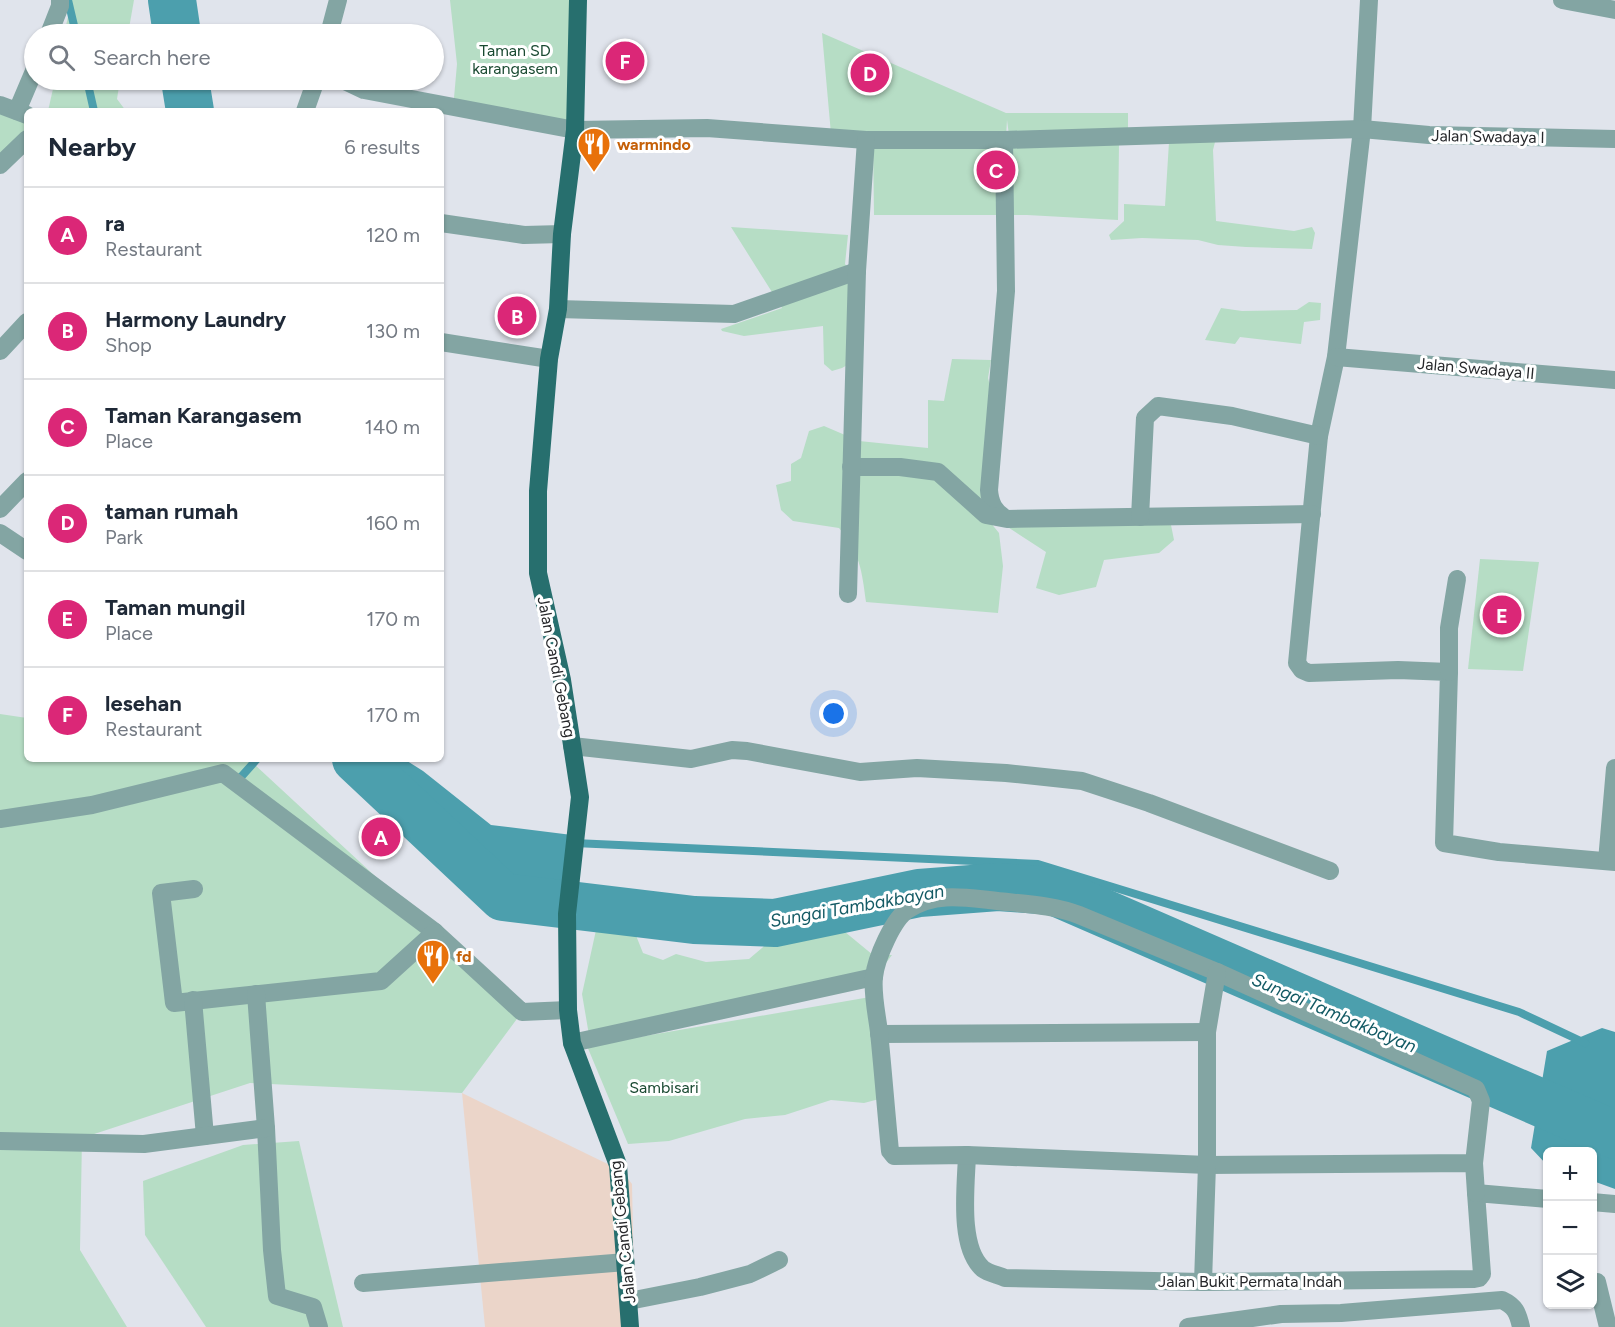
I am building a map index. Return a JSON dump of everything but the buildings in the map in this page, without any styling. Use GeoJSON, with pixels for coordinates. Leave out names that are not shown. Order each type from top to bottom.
{"type":"FeatureCollection","features":[{"type":"Feature","properties":{"kind":"main road","name":"Jalan Candi Gebang"},"geometry":{"type":"LineString","coordinates":[[578,0],[575,130],[562,234],[558,309],[549,360],[538,491],[538,573],[562,680],[580,797],[567,914],[568,1010],[572,1043],[618,1165],[630,1327]]}},
{"type":"Feature","properties":{"kind":"street"},"geometry":{"type":"LineString","coordinates":[[53,24],[60,0]]}},
{"type":"Feature","properties":{"kind":"street"},"geometry":{"type":"LineString","coordinates":[[332,24],[338,0]]}},
{"type":"Feature","properties":{"kind":"street"},"geometry":{"type":"LineString","coordinates":[[1369,0],[1362,129],[1336,357],[1319,436],[1297,663],[1302,670],[1309,673],[1398,670],[1449,672]]}},
{"type":"Feature","properties":{"kind":"street"},"geometry":{"type":"LineString","coordinates":[[1562,0],[1615,10]]}},
{"type":"Feature","properties":{"kind":"street"},"geometry":{"type":"LineString","coordinates":[[15,110],[25,90]]}},
{"type":"Feature","properties":{"kind":"street"},"geometry":{"type":"LineString","coordinates":[[306,108],[312,90]]}},
{"type":"Feature","properties":{"kind":"street","name":"Jalan Swadaya I"},"geometry":{"type":"LineString","coordinates":[[364,90],[575,130],[707,128],[867,140],[1004,140],[1362,129],[1430,135],[1615,139]]}},
{"type":"Feature","properties":{"kind":"street"},"geometry":{"type":"LineString","coordinates":[[848,594],[857,271],[867,140]]}},
{"type":"Feature","properties":{"kind":"street"},"geometry":{"type":"LineString","coordinates":[[1004,140],[1006,291],[989,490],[990,502],[998,514],[1007,519]]}},
{"type":"Feature","properties":{"kind":"street"},"geometry":{"type":"LineString","coordinates":[[0,165],[24,142]]}},
{"type":"Feature","properties":{"kind":"street"},"geometry":{"type":"LineString","coordinates":[[444,223],[524,235],[562,234]]}},
{"type":"Feature","properties":{"kind":"street"},"geometry":{"type":"LineString","coordinates":[[558,309],[734,314],[857,271]]}},
{"type":"Feature","properties":{"kind":"street"},"geometry":{"type":"LineString","coordinates":[[0,351],[24,325]]}},
{"type":"Feature","properties":{"kind":"street"},"geometry":{"type":"LineString","coordinates":[[444,342],[549,360]]}},
{"type":"Feature","properties":{"kind":"street","name":"Jalan Swadaya II"},"geometry":{"type":"LineString","coordinates":[[1336,357],[1615,380]]}},
{"type":"Feature","properties":{"kind":"street"},"geometry":{"type":"LineString","coordinates":[[1140,517],[1145,418],[1158,406],[1232,416],[1319,436]]}},
{"type":"Feature","properties":{"kind":"street"},"geometry":{"type":"LineString","coordinates":[[851,467],[900,467],[938,472],[986,515],[1007,519],[1312,514]]}},
{"type":"Feature","properties":{"kind":"street"},"geometry":{"type":"LineString","coordinates":[[0,509],[24,484]]}},
{"type":"Feature","properties":{"kind":"street"},"geometry":{"type":"LineString","coordinates":[[0,533],[24,549]]}},
{"type":"Feature","properties":{"kind":"street"},"geometry":{"type":"LineString","coordinates":[[1456,579],[1449,628],[1444,843],[1499,852],[1611,862],[1615,768]]}},
{"type":"Feature","properties":{"kind":"street"},"geometry":{"type":"LineString","coordinates":[[572,746],[692,759],[732,750],[747,751],[860,772],[917,768],[1006,773],[1082,782],[1149,803],[1330,871]]}},
{"type":"Feature","properties":{"kind":"street"},"geometry":{"type":"LineString","coordinates":[[0,819],[92,805],[222,769],[256,798],[435,932],[522,1012],[568,1010]]}},
{"type":"Feature","properties":{"kind":"street"},"geometry":{"type":"LineString","coordinates":[[194,889],[160,893],[174,1003],[381,981],[435,932]]}},
{"type":"Feature","properties":{"kind":"street"},"geometry":{"type":"LineString","coordinates":[[1474,1163],[1208,1165],[966,1155],[894,1156],[890,1151],[874,977],[890,931],[906,910],[917,904],[943,897],[1065,909],[1217,972],[1476,1089],[1481,1106],[1474,1163],[1476,1193],[1543,1199]]}},
{"type":"Feature","properties":{"kind":"street"},"geometry":{"type":"LineString","coordinates":[[1203,1282],[1208,1165],[1207,1032],[1217,972]]}},
{"type":"Feature","properties":{"kind":"street"},"geometry":{"type":"LineString","coordinates":[[572,1043],[874,977]]}},
{"type":"Feature","properties":{"kind":"street"},"geometry":{"type":"LineString","coordinates":[[256,994],[277,1296],[313,1307],[319,1327]]}},
{"type":"Feature","properties":{"kind":"street"},"geometry":{"type":"LineString","coordinates":[[193,1000],[205,1136]]}},
{"type":"Feature","properties":{"kind":"street"},"geometry":{"type":"LineString","coordinates":[[879,1034],[1207,1032]]}},
{"type":"Feature","properties":{"kind":"street"},"geometry":{"type":"LineString","coordinates":[[0,1141],[144,1144],[266,1128]]}},
{"type":"Feature","properties":{"kind":"street","name":"Jalan Bukit Permata Indah"},"geometry":{"type":"LineString","coordinates":[[966,1155],[966,1238],[974,1257],[984,1269],[1005,1278],[1203,1282],[1479,1278],[1482,1274],[1476,1193]]}},
{"type":"Feature","properties":{"kind":"street"},"geometry":{"type":"LineString","coordinates":[[1597,1202],[1615,1204]]}},
{"type":"Feature","properties":{"kind":"street"},"geometry":{"type":"LineString","coordinates":[[629,1301],[750,1274],[779,1260]]}},
{"type":"Feature","properties":{"kind":"street"},"geometry":{"type":"LineString","coordinates":[[363,1283],[626,1262]]}},
{"type":"Feature","properties":{"kind":"street"},"geometry":{"type":"LineString","coordinates":[[1597,1282],[1608,1327]]}},
{"type":"Feature","properties":{"kind":"street"},"geometry":{"type":"LineString","coordinates":[[1188,1327],[1502,1300],[1513,1305],[1521,1327]]}},
{"type":"Feature","properties":{"kind":"shaded area"},"geometry":{"type":"Polygon","coordinates":[[[462,1093],[622,1171],[632,1184],[635,1327],[485,1327],[462,1093]]]}},
{"type":"Feature","properties":{"kind":"green space"},"geometry":{"type":"Polygon","coordinates":[[[72,0],[134,0],[130,24],[66,24],[72,0]]]}},
{"type":"Feature","properties":{"kind":"green space","name":"Taman SD karangasem"},"geometry":{"type":"Polygon","coordinates":[[[450,0],[577,0],[568,124],[453,109],[457,64],[450,0]]]}},
{"type":"Feature","properties":{"kind":"green space"},"geometry":{"type":"Polygon","coordinates":[[[822,33],[1006,113],[1128,113],[1128,135],[1009,135],[1007,120],[1006,137],[831,134],[822,33]]]}},
{"type":"Feature","properties":{"kind":"green space"},"geometry":{"type":"Polygon","coordinates":[[[53,90],[118,90],[117,99],[124,108],[49,108],[53,90]]]}},
{"type":"Feature","properties":{"kind":"green space"},"geometry":{"type":"Polygon","coordinates":[[[0,110],[24,119],[24,138],[0,161],[0,110]]]}},
{"type":"Feature","properties":{"kind":"green space"},"geometry":{"type":"Polygon","coordinates":[[[873,141],[1119,144],[1118,220],[1027,215],[874,215],[873,141]]]}},
{"type":"Feature","properties":{"kind":"green space"},"geometry":{"type":"Polygon","coordinates":[[[1169,142],[1215,142],[1213,150],[1216,221],[1294,231],[1312,227],[1315,233],[1312,249],[1218,245],[1198,240],[1142,238],[1111,240],[1109,235],[1124,221],[1124,204],[1165,206],[1169,142]]]}},
{"type":"Feature","properties":{"kind":"green space"},"geometry":{"type":"Polygon","coordinates":[[[731,227],[848,235],[845,264],[856,279],[858,359],[832,371],[824,364],[823,326],[744,336],[722,331],[721,329],[782,308],[731,227]]]}},
{"type":"Feature","properties":{"kind":"green space"},"geometry":{"type":"Polygon","coordinates":[[[1309,302],[1321,303],[1320,320],[1304,322],[1301,344],[1240,337],[1235,344],[1205,340],[1221,308],[1242,311],[1297,310],[1309,302]]]}},
{"type":"Feature","properties":{"kind":"green space"},"geometry":{"type":"Polygon","coordinates":[[[952,359],[991,360],[988,378],[990,386],[990,522],[999,533],[1003,566],[998,613],[866,602],[859,563],[846,537],[839,528],[793,521],[781,510],[776,485],[791,481],[791,464],[801,458],[809,431],[824,426],[859,441],[928,448],[928,400],[944,401],[952,359]]]}},
{"type":"Feature","properties":{"kind":"green space"},"geometry":{"type":"Polygon","coordinates":[[[1170,520],[1174,540],[1159,553],[1104,560],[1096,587],[1059,595],[1036,588],[1046,552],[1000,522],[1170,520]]]}},
{"type":"Feature","properties":{"kind":"green space"},"geometry":{"type":"Polygon","coordinates":[[[1480,559],[1539,562],[1523,671],[1468,669],[1480,559]]]}},
{"type":"Feature","properties":{"kind":"green space"},"geometry":{"type":"Polygon","coordinates":[[[0,714],[24,718],[24,762],[254,762],[522,1012],[462,1093],[250,1083],[82,1138],[80,1250],[127,1327],[0,1327],[0,714]]]}},
{"type":"Feature","properties":{"kind":"green space"},"geometry":{"type":"Polygon","coordinates":[[[598,921],[635,933],[643,953],[663,960],[676,954],[706,962],[749,959],[775,937],[839,927],[873,955],[892,955],[880,971],[589,1035],[582,994],[598,921]]]}},
{"type":"Feature","properties":{"kind":"green space","name":"Sambisari"},"geometry":{"type":"Polygon","coordinates":[[[870,997],[883,1098],[864,1103],[831,1100],[785,1115],[745,1119],[669,1141],[628,1144],[587,1046],[870,997]]]}},
{"type":"Feature","properties":{"kind":"green space"},"geometry":{"type":"Polygon","coordinates":[[[299,1141],[343,1327],[206,1327],[145,1235],[143,1181],[243,1145],[299,1141]]]}},
{"type":"Feature","properties":{"kind":"water"},"geometry":{"type":"Polygon","coordinates":[[[409,762],[491,825],[572,835],[562,891],[508,891],[360,763],[409,762]]]}},
{"type":"Feature","properties":{"kind":"water"},"geometry":{"type":"Polygon","coordinates":[[[1602,1028],[1615,1032],[1615,1189],[1597,1182],[1597,1147],[1543,1147],[1543,1161],[1531,1148],[1547,1051],[1602,1028]]]}},
{"type":"Feature","properties":{"kind":"waterway"},"geometry":{"type":"LineString","coordinates":[[68,0],[74,24]]}},
{"type":"Feature","properties":{"kind":"waterway","name":"Sungai Tambakbayan"},"geometry":{"type":"LineString","coordinates":[[172,0],[176,24]]}},
{"type":"Feature","properties":{"kind":"waterway"},"geometry":{"type":"LineString","coordinates":[[89,90],[93,108]]}},
{"type":"Feature","properties":{"kind":"waterway","name":"Sungai Tambakbayan"},"geometry":{"type":"LineString","coordinates":[[187,90],[190,108]]}},
{"type":"Feature","properties":{"kind":"waterway"},"geometry":{"type":"LineString","coordinates":[[233,779],[241,777],[254,762]]}},
{"type":"Feature","properties":{"kind":"waterway","name":"Sungai Tambakbayan"},"geometry":{"type":"LineString","coordinates":[[359,762],[503,897],[694,920],[775,923],[919,893],[998,887],[1053,891],[1615,1135]]}},
{"type":"Feature","properties":{"kind":"waterway"},"geometry":{"type":"LineString","coordinates":[[574,843],[1038,864],[1519,1012],[1585,1043]]}},
{"type":"Feature","properties":{"kind":"place","name":"lesehan"},"geometry":{"type":"Point","coordinates":[625,61]}},
{"type":"Feature","properties":{"kind":"place","name":"taman rumah"},"geometry":{"type":"Point","coordinates":[870,73]}},
{"type":"Feature","properties":{"kind":"place","name":"Taman Karangasem"},"geometry":{"type":"Point","coordinates":[996,170]}},
{"type":"Feature","properties":{"kind":"place","name":"warmindo"},"geometry":{"type":"Point","coordinates":[594,173]}},
{"type":"Feature","properties":{"kind":"place","name":"Harmony Laundry"},"geometry":{"type":"Point","coordinates":[517,316]}},
{"type":"Feature","properties":{"kind":"place","name":"Taman mungil"},"geometry":{"type":"Point","coordinates":[1502,615]}},
{"type":"Feature","properties":{"kind":"place","name":"ra"},"geometry":{"type":"Point","coordinates":[381,837]}},
{"type":"Feature","properties":{"kind":"place","name":"fd"},"geometry":{"type":"Point","coordinates":[433,985]}}]}
